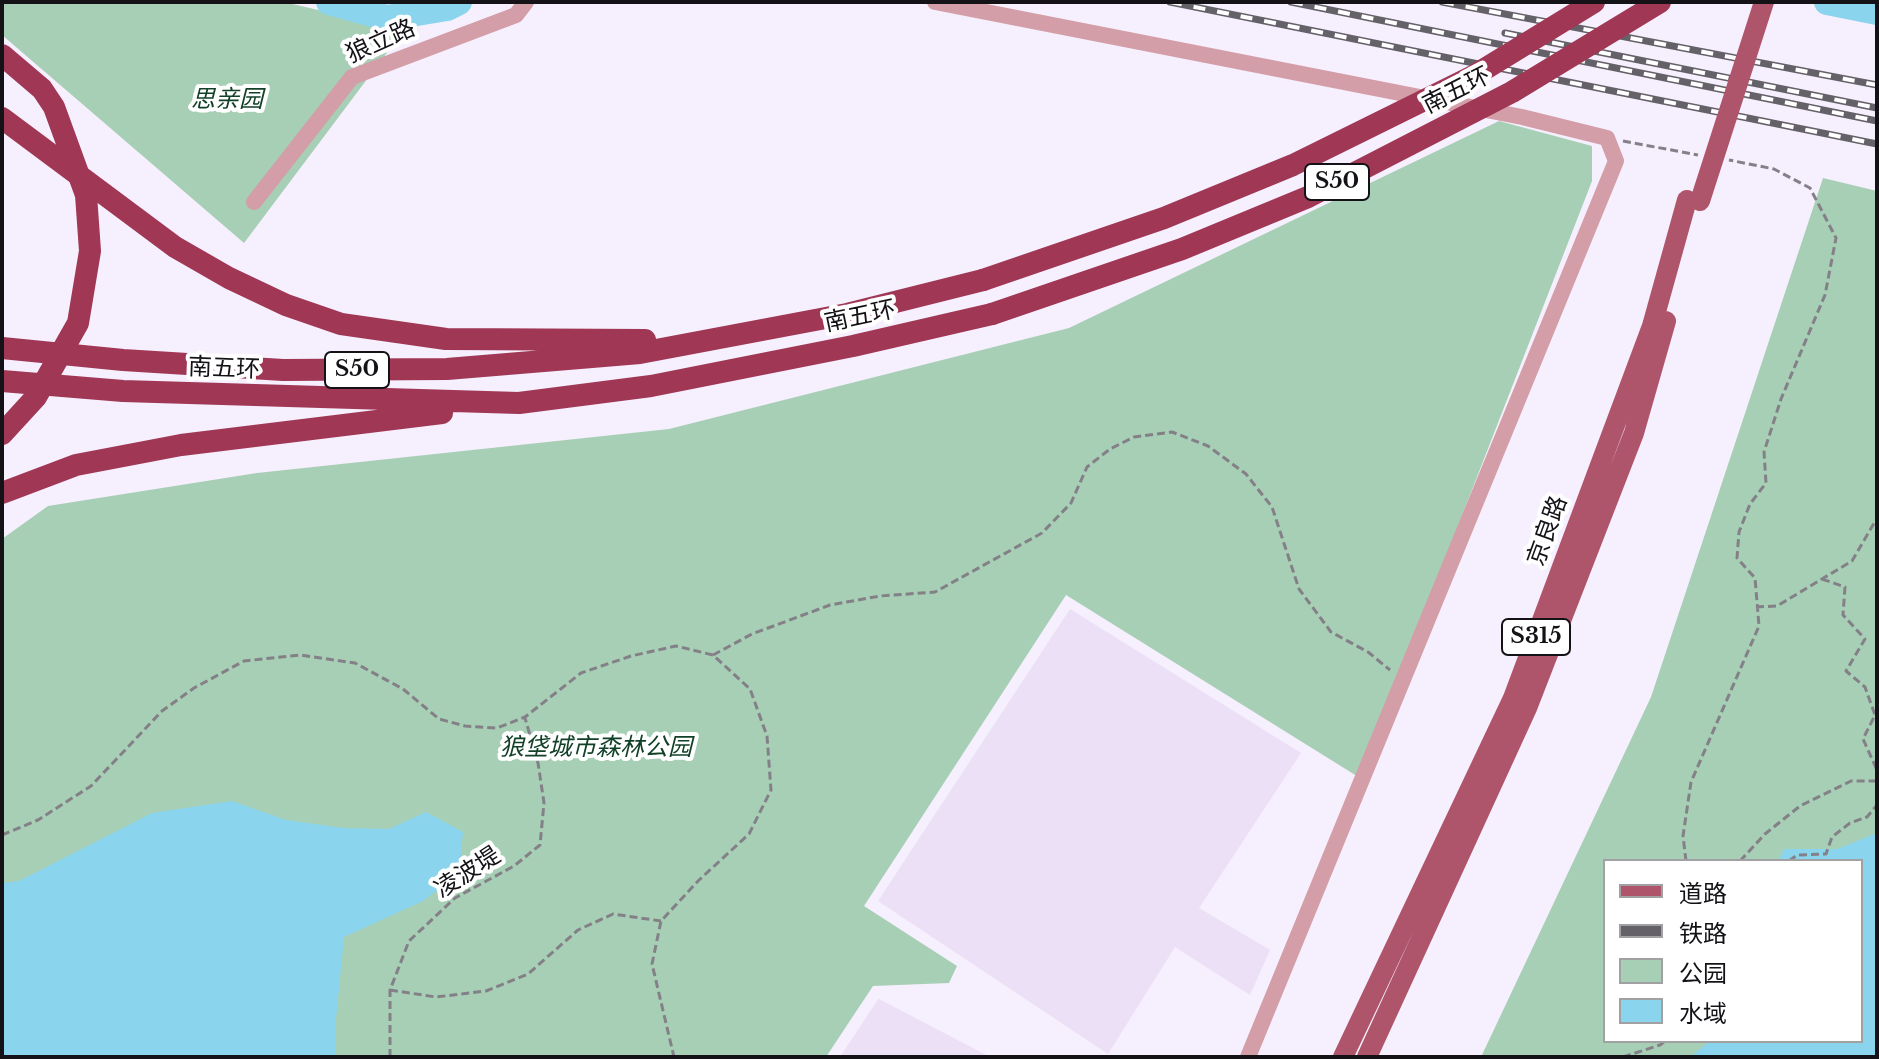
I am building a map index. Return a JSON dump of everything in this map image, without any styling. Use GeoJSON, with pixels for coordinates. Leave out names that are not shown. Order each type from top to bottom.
{"type":"FeatureCollection","features":[{"type":"Feature","properties":{"kind":"highway","name":"南五环"},"geometry":{"type":"LineString","coordinates":[[2,348],[123,360],[283,370],[447,369],[640,353],[847,314],[983,280],[1164,218],[1293,165],[1475,75],[1594,2]]}},
{"type":"Feature","properties":{"kind":"highway","name":"南五环"},"geometry":{"type":"LineString","coordinates":[[2,381],[123,391],[519,403],[651,386],[853,346],[992,314],[1182,249],[1308,197],[1512,92],[1660,2]]}},
{"type":"Feature","properties":{"kind":"highway"},"geometry":{"type":"LineString","coordinates":[[2,55],[42,89],[54,107],[86,195],[90,251],[78,323],[36,397],[2,434]]}},
{"type":"Feature","properties":{"kind":"highway"},"geometry":{"type":"LineString","coordinates":[[2,118],[175,247],[229,278],[286,305],[341,324],[446,339],[710,340]]}},
{"type":"Feature","properties":{"kind":"highway"},"geometry":{"type":"LineString","coordinates":[[2,493],[76,465],[181,445],[519,403]]}},
{"type":"Feature","properties":{"kind":"main road","name":"京良路"},"geometry":{"type":"LineString","coordinates":[[1367,1057],[1527,708],[1634,433],[1749,2]]}},
{"type":"Feature","properties":{"kind":"main road","name":"京良路"},"geometry":{"type":"LineString","coordinates":[[1343,1057],[1513,698],[1652,326],[1764,2]]}},
{"type":"Feature","properties":{"kind":"street","name":"狼立路"},"geometry":{"type":"LineString","coordinates":[[254,202],[352,77],[516,15],[526,2]]}},
{"type":"Feature","properties":{"kind":"street"},"geometry":{"type":"LineString","coordinates":[[935,2],[1522,117],[1607,138],[1616,161],[1248,1057]]}},
{"type":"Feature","properties":{"kind":"path"},"geometry":{"type":"LineString","coordinates":[[1607,138],[1706,156]]}},
{"type":"Feature","properties":{"kind":"path"},"geometry":{"type":"LineString","coordinates":[[1686,859],[1683,836],[1691,782],[1759,626],[1755,578],[1737,558],[1739,532],[1750,504],[1766,483],[1764,452],[1781,399],[1825,295],[1836,238],[1810,188],[1774,169],[1720,159]]}},
{"type":"Feature","properties":{"kind":"path"},"geometry":{"type":"LineString","coordinates":[[713,655],[752,634],[830,605],[880,596],[935,592],[1042,533],[1071,503],[1087,467],[1110,449],[1134,437],[1172,432],[1208,446],[1246,474],[1272,507],[1299,589],[1331,632],[1368,652],[1403,680]]}},
{"type":"Feature","properties":{"kind":"path"},"geometry":{"type":"LineString","coordinates":[[1756,607],[1777,606],[1852,561],[1877,518]]}},
{"type":"Feature","properties":{"kind":"path"},"geometry":{"type":"LineString","coordinates":[[1822,579],[1845,587],[1843,615],[1865,639],[1846,671],[1865,687],[1875,715],[1863,739],[1877,770]]}},
{"type":"Feature","properties":{"kind":"path"},"geometry":{"type":"LineString","coordinates":[[2,835],[38,820],[91,786],[162,711],[194,688],[244,661],[300,655],[355,663],[403,689],[439,719],[465,726],[497,728],[525,717],[581,673],[631,656],[676,646],[713,655],[750,689],[767,736],[771,790],[749,834],[698,881],[661,921],[652,964],[674,1057]]}},
{"type":"Feature","properties":{"kind":"path","name":"凌波堤"},"geometry":{"type":"LineString","coordinates":[[390,1057],[390,990],[409,941],[455,898],[514,866],[540,845],[544,803],[538,763],[525,717]]}},
{"type":"Feature","properties":{"kind":"path"},"geometry":{"type":"LineString","coordinates":[[1742,859],[1765,834],[1800,806],[1851,781],[1877,781]]}},
{"type":"Feature","properties":{"kind":"path"},"geometry":{"type":"LineString","coordinates":[[1792,859],[1797,855],[1826,854],[1832,837],[1850,823],[1867,817],[1877,805]]}},
{"type":"Feature","properties":{"kind":"path"},"geometry":{"type":"LineString","coordinates":[[390,990],[436,997],[486,991],[528,974],[578,930],[613,914],[661,921]]}},
{"type":"Feature","properties":{"kind":"path"},"geometry":{"type":"LineString","coordinates":[[1623,1057],[1662,1043]]}},
{"type":"Feature","properties":{"kind":"shaded area"},"geometry":{"type":"Polygon","coordinates":[[[1070,609],[1301,753],[1199,908],[1270,950],[1250,995],[1175,947],[1108,1054],[878,901],[1070,609]]]}},
{"type":"Feature","properties":{"kind":"shaded area"},"geometry":{"type":"Polygon","coordinates":[[[879,999],[990,1057],[840,1057],[879,999]]]}},
{"type":"Feature","properties":{"kind":"green space","name":"思亲园"},"geometry":{"type":"Polygon","coordinates":[[[2,2],[284,2],[404,30],[244,243],[2,35],[2,2]]]}},
{"type":"Feature","properties":{"kind":"green space","name":"狼垡城市森林公园"},"geometry":{"type":"Polygon","coordinates":[[[1499,121],[1592,146],[1592,181],[1360,778],[1066,595],[864,906],[957,966],[949,983],[873,986],[826,1057],[2,1057],[2,539],[48,506],[257,473],[669,429],[1069,328],[1499,121]]]}},
{"type":"Feature","properties":{"kind":"green space"},"geometry":{"type":"Polygon","coordinates":[[[1823,178],[1877,191],[1877,1057],[1481,1057],[1651,697],[1823,178]]]}},
{"type":"Feature","properties":{"kind":"water"},"geometry":{"type":"Polygon","coordinates":[[[232,801],[286,820],[344,828],[389,829],[426,812],[463,832],[459,874],[423,901],[344,937],[335,1057],[2,1057],[2,883],[19,881],[152,813],[232,801]]]}},
{"type":"Feature","properties":{"kind":"water"},"geometry":{"type":"Polygon","coordinates":[[[1877,833],[1877,1057],[1690,1057],[1708,1043],[1863,1043],[1863,859],[1779,859],[1784,849],[1837,849],[1877,833]]]}},
{"type":"Feature","properties":{"kind":"waterway"},"geometry":{"type":"LineString","coordinates":[[329,2],[387,18],[447,8],[459,2]]}},
{"type":"Feature","properties":{"kind":"waterway"},"geometry":{"type":"LineString","coordinates":[[1827,2],[1877,12]]}},
{"type":"Feature","properties":{"kind":"railway"},"geometry":{"type":"LineString","coordinates":[[1170,2],[1877,144]]}},
{"type":"Feature","properties":{"kind":"railway"},"geometry":{"type":"LineString","coordinates":[[1291,2],[1877,121]]}},
{"type":"Feature","properties":{"kind":"railway"},"geometry":{"type":"LineString","coordinates":[[1442,2],[1877,85]]}},
{"type":"Feature","properties":{"kind":"railway"},"geometry":{"type":"LineString","coordinates":[[1505,33],[1877,108]]}}]}
